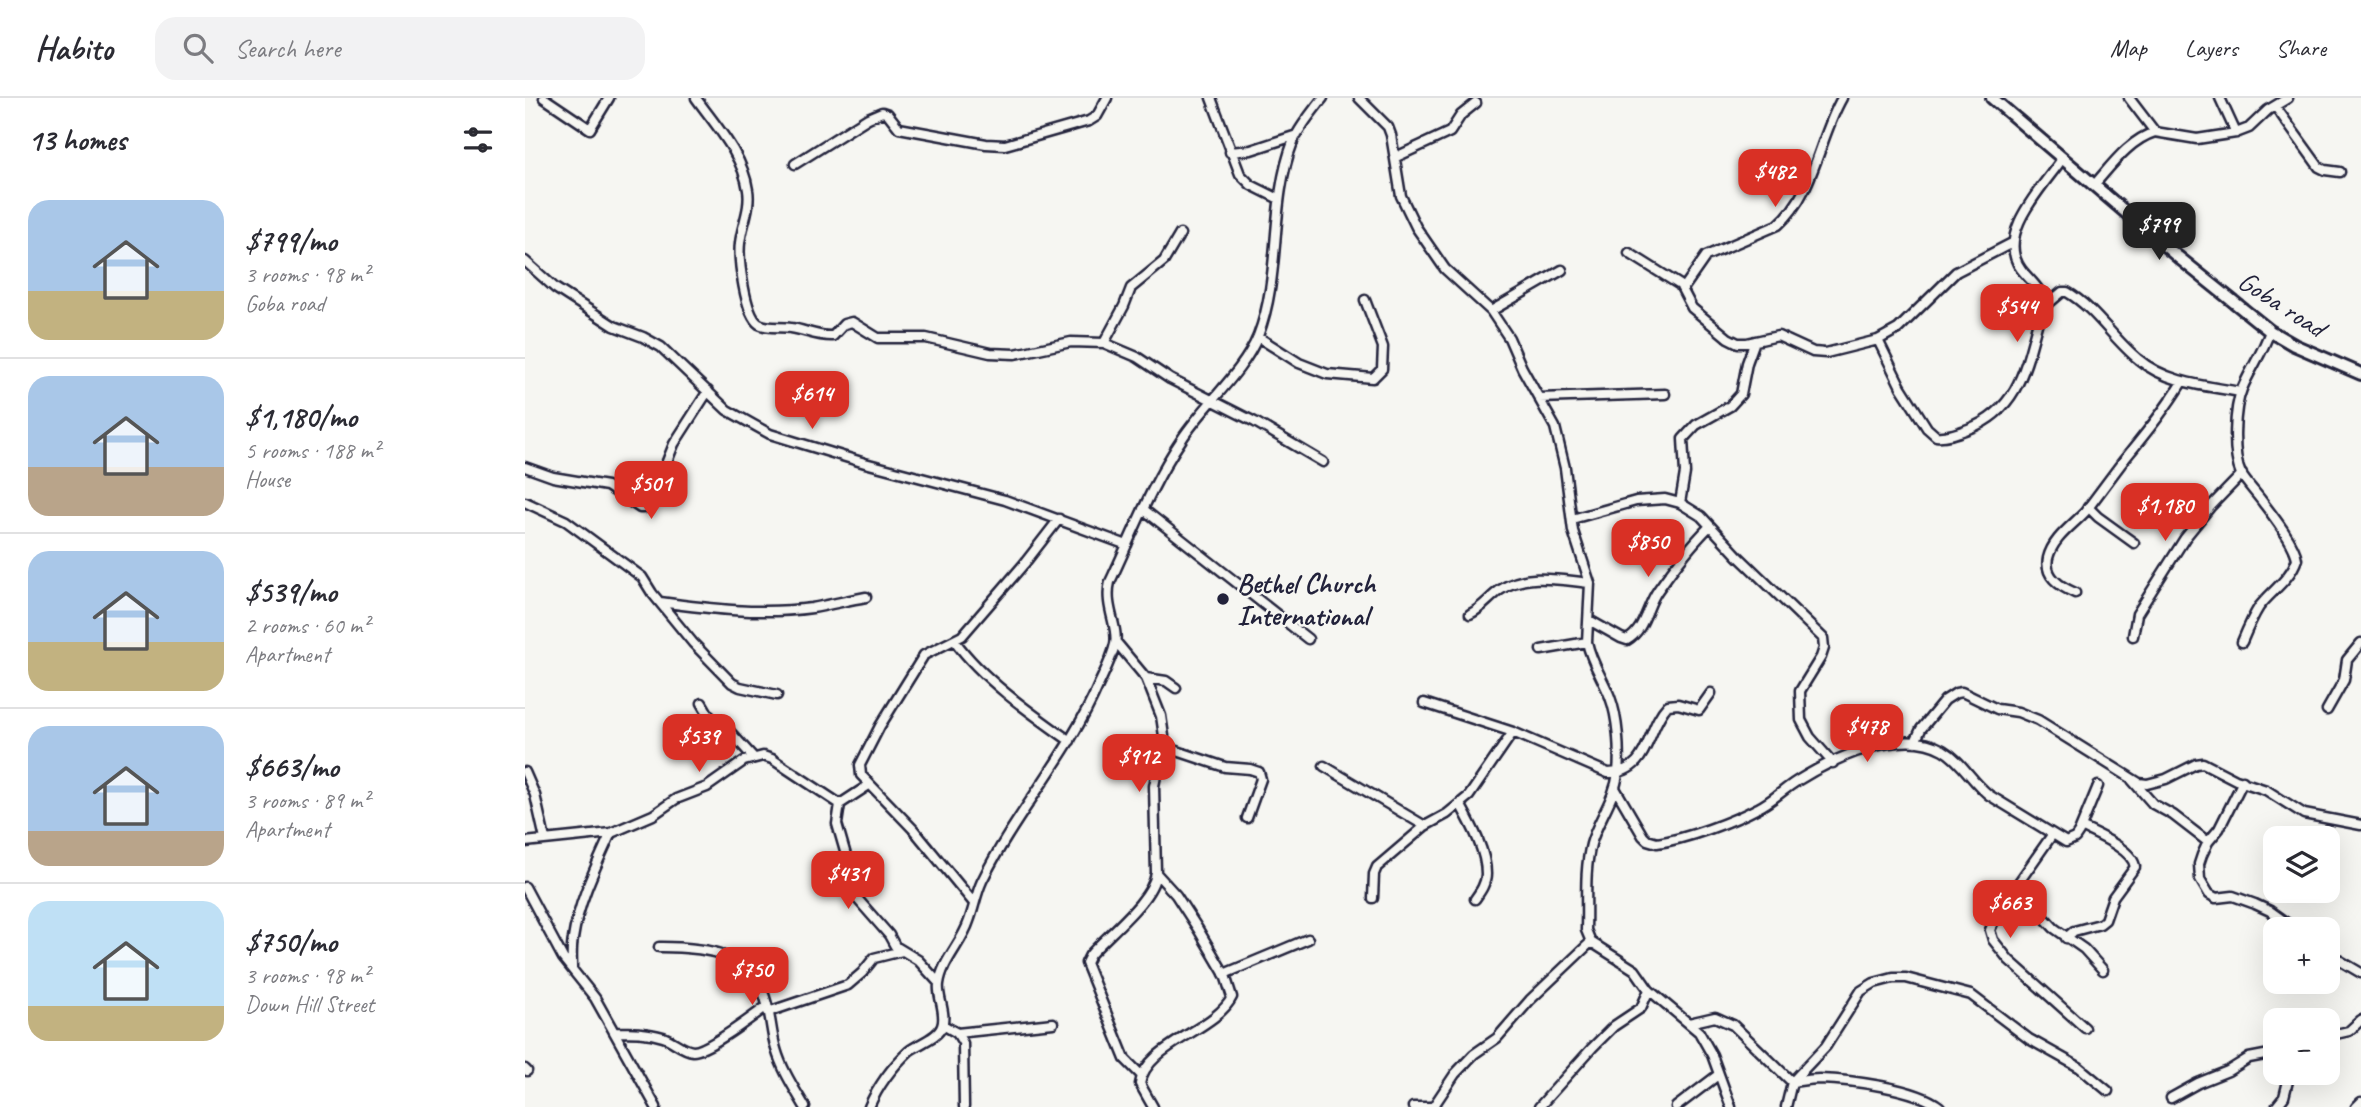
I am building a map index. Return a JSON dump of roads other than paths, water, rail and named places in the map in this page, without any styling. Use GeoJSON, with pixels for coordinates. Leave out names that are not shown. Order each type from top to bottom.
{"type":"FeatureCollection","features":[{"type":"Feature","properties":{"kind":"street"},"geometry":{"type":"LineString","coordinates":[[544,98],[590,129],[609,98]]}},
{"type":"Feature","properties":{"kind":"street"},"geometry":{"type":"LineString","coordinates":[[696,98],[733,150],[748,190],[749,201],[739,256],[747,298],[753,317],[758,323],[825,337],[833,336],[844,324],[852,322],[878,338],[926,338],[991,353],[1015,354],[1071,342],[1104,343],[1137,357],[1170,379],[1323,462]]}},
{"type":"Feature","properties":{"kind":"street"},"geometry":{"type":"LineString","coordinates":[[795,164],[882,112],[888,114],[899,128],[1005,145],[1089,121],[1097,116],[1107,98]]}},
{"type":"Feature","properties":{"kind":"street"},"geometry":{"type":"LineString","coordinates":[[1211,98],[1230,152],[1245,180],[1279,199]]}},
{"type":"Feature","properties":{"kind":"street"},"geometry":{"type":"LineString","coordinates":[[1141,1075],[1125,1059],[1086,963],[1090,955],[1134,910],[1151,887],[1156,873],[1154,786],[1164,736],[1161,716],[1146,678],[1116,642],[1107,594],[1156,479],[1181,439],[1238,368],[1258,337],[1273,269],[1279,199],[1285,171],[1297,135],[1322,98]]}},
{"type":"Feature","properties":{"kind":"street"},"geometry":{"type":"LineString","coordinates":[[1359,98],[1388,127],[1396,157],[1401,196],[1422,236],[1445,269],[1491,311],[1509,338],[1522,368],[1555,427],[1565,468],[1573,531],[1590,583],[1587,642],[1611,700],[1618,772],[1615,788],[1592,842],[1586,930],[1591,942],[1635,970],[1649,990],[1689,1023],[1706,1042],[1731,1107]]}},
{"type":"Feature","properties":{"kind":"street"},"geometry":{"type":"LineString","coordinates":[[1683,289],[1706,256],[1778,225],[1787,217],[1805,187],[1843,98]]}},
{"type":"Feature","properties":{"kind":"street","name":"Goba road"},"geometry":{"type":"LineString","coordinates":[[1991,98],[2178,257],[2270,331],[2294,345],[2361,374]]}},
{"type":"Feature","properties":{"kind":"street"},"geometry":{"type":"LineString","coordinates":[[2129,98],[2155,132]]}},
{"type":"Feature","properties":{"kind":"street"},"geometry":{"type":"LineString","coordinates":[[2220,98],[2236,132]]}},
{"type":"Feature","properties":{"kind":"street"},"geometry":{"type":"LineString","coordinates":[[2094,186],[2129,148],[2155,132],[2197,139],[2236,132],[2249,128],[2287,98]]}},
{"type":"Feature","properties":{"kind":"street"},"geometry":{"type":"LineString","coordinates":[[1396,157],[1450,132],[1461,115],[1476,103]]}},
{"type":"Feature","properties":{"kind":"street"},"geometry":{"type":"LineString","coordinates":[[2275,106],[2319,167],[2340,172]]}},
{"type":"Feature","properties":{"kind":"street"},"geometry":{"type":"LineString","coordinates":[[1230,152],[1251,150],[1297,135]]}},
{"type":"Feature","properties":{"kind":"street"},"geometry":{"type":"LineString","coordinates":[[1878,340],[1901,387],[1927,428],[1936,436],[1978,425],[2008,402],[2021,380],[2042,309],[2042,294],[2019,266],[2012,243],[2022,215],[2062,159]]}},
{"type":"Feature","properties":{"kind":"street"},"geometry":{"type":"LineString","coordinates":[[1104,343],[1131,288],[1164,261],[1179,234]]}},
{"type":"Feature","properties":{"kind":"street"},"geometry":{"type":"LineString","coordinates":[[1629,253],[1683,289],[1692,309],[1715,329],[1738,342],[1778,336],[1813,352],[1825,353],[1878,340],[1898,329],[1956,272],[2012,243]]}},
{"type":"Feature","properties":{"kind":"street"},"geometry":{"type":"LineString","coordinates":[[525,261],[555,288],[604,320],[661,347],[727,410],[770,434],[1038,510],[1128,545]]}},
{"type":"Feature","properties":{"kind":"street"},"geometry":{"type":"LineString","coordinates":[[1491,311],[1562,270]]}},
{"type":"Feature","properties":{"kind":"street"},"geometry":{"type":"LineString","coordinates":[[2042,309],[2062,292],[2067,292],[2152,369],[2182,382],[2241,392]]}},
{"type":"Feature","properties":{"kind":"street"},"geometry":{"type":"LineString","coordinates":[[1258,337],[1299,363],[1327,374],[1373,378],[1382,369],[1383,347],[1365,300]]}},
{"type":"Feature","properties":{"kind":"street"},"geometry":{"type":"LineString","coordinates":[[2242,642],[2261,604],[2275,592],[2297,559],[2289,541],[2242,474],[2235,425],[2241,392],[2263,352],[2270,331]]}},
{"type":"Feature","properties":{"kind":"street"},"geometry":{"type":"LineString","coordinates":[[1680,503],[1685,473],[1683,439],[1696,425],[1730,406],[1741,394],[1755,341]]}},
{"type":"Feature","properties":{"kind":"street"},"geometry":{"type":"LineString","coordinates":[[2075,593],[2061,587],[2054,580],[2048,562],[2052,550],[2065,530],[2088,507],[2154,425],[2182,382]]}},
{"type":"Feature","properties":{"kind":"street"},"geometry":{"type":"LineString","coordinates":[[525,467],[552,477],[607,486],[644,508],[656,489],[674,444],[708,391]]}},
{"type":"Feature","properties":{"kind":"street"},"geometry":{"type":"LineString","coordinates":[[1539,398],[1665,394]]}},
{"type":"Feature","properties":{"kind":"street"},"geometry":{"type":"LineString","coordinates":[[2133,636],[2137,614],[2185,538],[2242,474]]}},
{"type":"Feature","properties":{"kind":"street"},"geometry":{"type":"LineString","coordinates":[[1572,519],[1636,501],[1665,499],[1691,509],[1710,526],[1823,638],[1821,657],[1800,691],[1801,720],[1810,737],[1833,763]]}},
{"type":"Feature","properties":{"kind":"street"},"geometry":{"type":"LineString","coordinates":[[525,502],[566,520],[642,577],[701,652],[732,682],[740,687],[777,695]]}},
{"type":"Feature","properties":{"kind":"street"},"geometry":{"type":"LineString","coordinates":[[2088,507],[2134,543]]}},
{"type":"Feature","properties":{"kind":"street"},"geometry":{"type":"LineString","coordinates":[[1143,509],[1308,639]]}},
{"type":"Feature","properties":{"kind":"street"},"geometry":{"type":"LineString","coordinates":[[974,902],[913,829],[860,773],[860,765],[923,655],[955,641],[1024,564],[1059,519]]}},
{"type":"Feature","properties":{"kind":"street"},"geometry":{"type":"LineString","coordinates":[[1589,620],[1621,638],[1631,638],[1658,590],[1710,526]]}},
{"type":"Feature","properties":{"kind":"street"},"geometry":{"type":"LineString","coordinates":[[1470,614],[1483,607],[1498,592],[1525,580],[1590,583]]}},
{"type":"Feature","properties":{"kind":"street"},"geometry":{"type":"LineString","coordinates":[[660,602],[712,610],[776,611],[812,608],[866,597]]}},
{"type":"Feature","properties":{"kind":"street"},"geometry":{"type":"LineString","coordinates":[[955,641],[1025,708],[1070,741]]}},
{"type":"Feature","properties":{"kind":"street"},"geometry":{"type":"LineString","coordinates":[[869,1107],[884,1079],[907,1053],[920,1042],[938,1033],[943,1025],[939,983],[944,967],[968,923],[974,902],[1004,842],[1070,741],[1091,702],[1116,642]]}},
{"type":"Feature","properties":{"kind":"street"},"geometry":{"type":"LineString","coordinates":[[1541,650],[1587,642]]}},
{"type":"Feature","properties":{"kind":"street"},"geometry":{"type":"LineString","coordinates":[[2327,710],[2344,680],[2347,660],[2361,643]]}},
{"type":"Feature","properties":{"kind":"street"},"geometry":{"type":"LineString","coordinates":[[1146,678],[1166,681],[1176,688]]}},
{"type":"Feature","properties":{"kind":"street"},"geometry":{"type":"LineString","coordinates":[[1915,742],[1921,729],[1945,700],[1962,692],[1997,709],[2018,712],[2048,725],[2132,780],[2153,804],[2173,815],[2208,842]]}},
{"type":"Feature","properties":{"kind":"street"},"geometry":{"type":"LineString","coordinates":[[1424,703],[1513,732],[1608,773],[1618,772],[1635,764],[1668,705],[1678,704],[1699,710],[1711,693]]}},
{"type":"Feature","properties":{"kind":"street"},"geometry":{"type":"LineString","coordinates":[[702,704],[713,722],[730,732],[754,758]]}},
{"type":"Feature","properties":{"kind":"street"},"geometry":{"type":"LineString","coordinates":[[1373,898],[1377,867],[1425,826],[1469,796],[1513,732]]}},
{"type":"Feature","properties":{"kind":"street"},"geometry":{"type":"LineString","coordinates":[[1615,788],[1643,836],[1657,843],[1735,819],[1761,807],[1800,779],[1886,742],[1915,742],[1930,744],[1943,750],[1961,765],[1978,787],[2066,842],[2075,838],[2098,786]]}},
{"type":"Feature","properties":{"kind":"street"},"geometry":{"type":"LineString","coordinates":[[1162,746],[1225,767],[1259,772],[1261,779],[1247,818]]}},
{"type":"Feature","properties":{"kind":"street"},"geometry":{"type":"LineString","coordinates":[[525,842],[611,833],[653,815],[676,799],[707,787],[734,766],[763,756],[772,759],[840,804]]}},
{"type":"Feature","properties":{"kind":"street"},"geometry":{"type":"LineString","coordinates":[[2132,780],[2147,783],[2166,779],[2203,763],[2224,775],[2266,790],[2304,814],[2361,824]]}},
{"type":"Feature","properties":{"kind":"street"},"geometry":{"type":"LineString","coordinates":[[1324,766],[1425,826]]}},
{"type":"Feature","properties":{"kind":"street"},"geometry":{"type":"LineString","coordinates":[[525,772],[535,795],[545,839]]}},
{"type":"Feature","properties":{"kind":"street"},"geometry":{"type":"LineString","coordinates":[[2243,782],[2219,829],[2208,842],[2199,864],[2200,879],[2209,894],[2216,898],[2233,896],[2278,917]]}},
{"type":"Feature","properties":{"kind":"street"},"geometry":{"type":"LineString","coordinates":[[870,785],[840,804],[837,824],[849,862],[854,895],[902,951],[922,964],[939,983]]}},
{"type":"Feature","properties":{"kind":"street"},"geometry":{"type":"LineString","coordinates":[[1459,804],[1472,826],[1486,875],[1483,889],[1475,899]]}},
{"type":"Feature","properties":{"kind":"street"},"geometry":{"type":"LineString","coordinates":[[2066,938],[2074,931],[2100,924],[2105,919],[2113,897],[2135,867],[2131,856],[2081,827]]}},
{"type":"Feature","properties":{"kind":"street"},"geometry":{"type":"LineString","coordinates":[[572,968],[573,940],[579,916],[594,871],[611,833]]}},
{"type":"Feature","properties":{"kind":"street"},"geometry":{"type":"LineString","coordinates":[[2052,835],[1992,921],[1990,930],[1993,940],[2028,980],[2085,1028]]}},
{"type":"Feature","properties":{"kind":"street"},"geometry":{"type":"LineString","coordinates":[[1153,1107],[1140,1084],[1143,1070],[1230,1002],[1231,990],[1184,907],[1156,873]]}},
{"type":"Feature","properties":{"kind":"street"},"geometry":{"type":"LineString","coordinates":[[525,887],[563,958],[595,998],[656,1107]]}},
{"type":"Feature","properties":{"kind":"street"},"geometry":{"type":"LineString","coordinates":[[2016,887],[2066,938],[2084,949],[2102,971]]}},
{"type":"Feature","properties":{"kind":"street"},"geometry":{"type":"LineString","coordinates":[[1224,974],[1308,940]]}},
{"type":"Feature","properties":{"kind":"street"},"geometry":{"type":"LineString","coordinates":[[1413,1107],[1432,1107],[1473,1054],[1497,1038],[1530,1000],[1591,942]]}},
{"type":"Feature","properties":{"kind":"street"},"geometry":{"type":"LineString","coordinates":[[659,947],[710,951],[736,959],[759,985],[781,1063],[805,1107]]}},
{"type":"Feature","properties":{"kind":"street"},"geometry":{"type":"LineString","coordinates":[[615,1032],[644,1032],[666,1038],[692,1051],[734,1030],[767,1009],[848,985],[862,974],[874,958],[902,951]]}},
{"type":"Feature","properties":{"kind":"street"},"geometry":{"type":"LineString","coordinates":[[2340,961],[2361,973]]}},
{"type":"Feature","properties":{"kind":"street"},"geometry":{"type":"LineString","coordinates":[[1786,1107],[1792,1082],[1826,1046],[1861,991],[1885,979],[1906,978],[1971,995],[2029,1039],[2079,1067],[2108,1091]]}},
{"type":"Feature","properties":{"kind":"street"},"geometry":{"type":"LineString","coordinates":[[1539,1107],[1591,1048],[1614,1026],[1641,1008],[1649,990]]}},
{"type":"Feature","properties":{"kind":"street"},"geometry":{"type":"LineString","coordinates":[[1689,1023],[1715,1017],[1733,1025],[1792,1082]]}},
{"type":"Feature","properties":{"kind":"street"},"geometry":{"type":"LineString","coordinates":[[2340,1033],[2349,1031],[2361,1020]]}},
{"type":"Feature","properties":{"kind":"street"},"geometry":{"type":"LineString","coordinates":[[943,1025],[957,1033],[1053,1023]]}},
{"type":"Feature","properties":{"kind":"street"},"geometry":{"type":"LineString","coordinates":[[957,1033],[964,1049],[964,1107]]}},
{"type":"Feature","properties":{"kind":"street"},"geometry":{"type":"LineString","coordinates":[[2171,1098],[2249,1058],[2263,1056]]}},
{"type":"Feature","properties":{"kind":"street"},"geometry":{"type":"LineString","coordinates":[[1676,1107],[1718,1075]]}},
{"type":"Feature","properties":{"kind":"street"},"geometry":{"type":"LineString","coordinates":[[1792,1082],[1818,1079],[1864,1082],[1924,1097],[1940,1107]]}},
{"type":"Feature","properties":{"kind":"street"},"geometry":{"type":"LineString","coordinates":[[2276,1107],[2284,1097],[2287,1085]]}},
{"type":"Feature","properties":{"kind":"street"},"geometry":{"type":"LineString","coordinates":[[2355,1107],[2361,1102]]}},
{"type":"Feature","properties":{"kind":"place","name":"Bethel Church International"},"geometry":{"type":"Point","coordinates":[1223,599]}}]}
